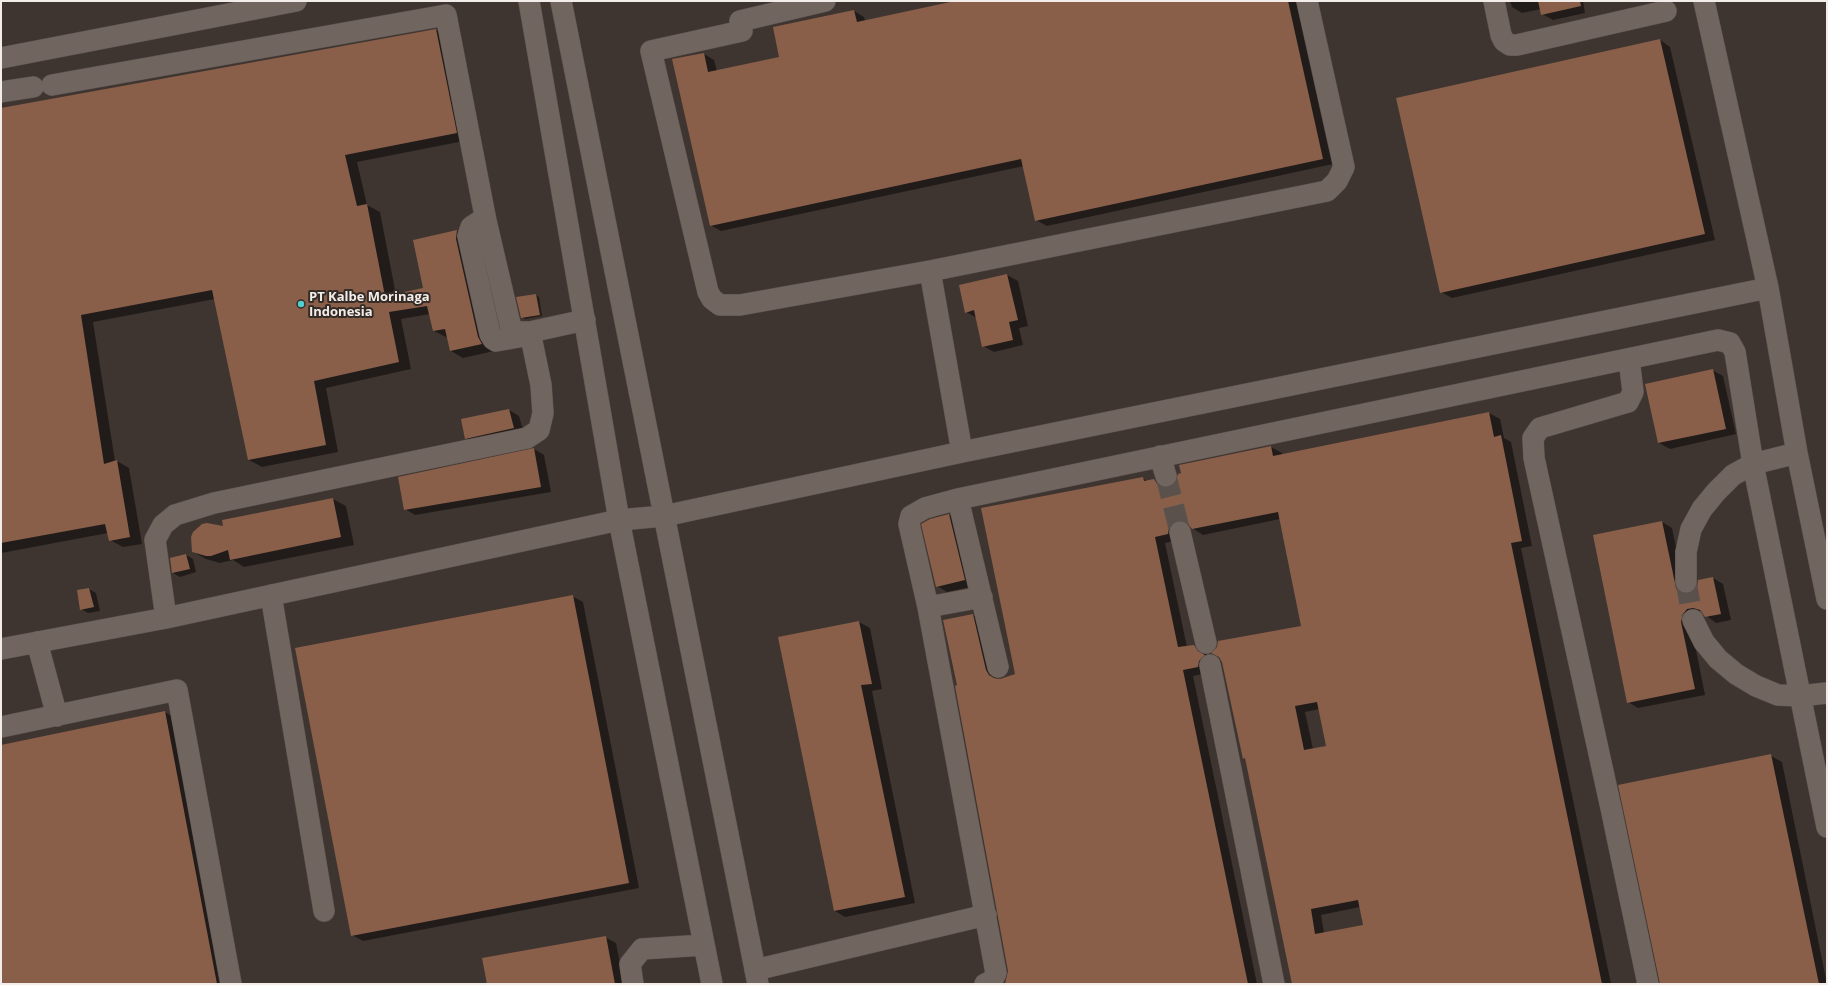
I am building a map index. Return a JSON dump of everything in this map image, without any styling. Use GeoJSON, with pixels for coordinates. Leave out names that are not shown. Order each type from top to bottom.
{"type":"FeatureCollection","features":[{"type":"Feature","properties":{"kind":"street"},"geometry":{"type":"LineString","coordinates":[[1,58],[296,1]]}},
{"type":"Feature","properties":{"kind":"street"},"geometry":{"type":"LineString","coordinates":[[529,1],[619,520],[712,984]]}},
{"type":"Feature","properties":{"kind":"street"},"geometry":{"type":"LineString","coordinates":[[561,1],[756,977],[986,915]]}},
{"type":"Feature","properties":{"kind":"street"},"geometry":{"type":"LineString","coordinates":[[824,1],[740,21],[742,31],[651,51],[708,292],[712,300],[720,305],[728,306],[930,271],[1327,191],[1336,181],[1344,167],[1307,1]]}},
{"type":"Feature","properties":{"kind":"street"},"geometry":{"type":"LineString","coordinates":[[1494,1],[1501,35],[1504,41],[1510,45],[1517,45],[1666,11]]}},
{"type":"Feature","properties":{"kind":"street"},"geometry":{"type":"LineString","coordinates":[[1704,1],[1768,288],[1797,453],[1827,599]]}},
{"type":"Feature","properties":{"kind":"street"},"geometry":{"type":"LineString","coordinates":[[1,92],[43,86],[446,15],[486,221],[477,223],[472,227],[468,236],[490,334],[496,341],[519,337],[530,332],[584,320]]}},
{"type":"Feature","properties":{"kind":"street"},"geometry":{"type":"LineString","coordinates":[[930,271],[962,452]]}},
{"type":"Feature","properties":{"kind":"street"},"geometry":{"type":"LineString","coordinates":[[1,649],[166,618],[619,520],[664,516],[962,452],[1768,288]]}},
{"type":"Feature","properties":{"kind":"street"},"geometry":{"type":"LineString","coordinates":[[166,618],[155,540],[163,525],[175,515],[214,503],[527,438],[539,430],[543,413],[541,386],[530,332]]}},
{"type":"Feature","properties":{"kind":"street"},"geometry":{"type":"LineString","coordinates":[[985,984],[992,981],[996,973],[928,607],[909,524],[911,516],[925,508],[958,498],[1718,340],[1730,343],[1735,352],[1753,464],[1827,827]]}},
{"type":"Feature","properties":{"kind":"street"},"geometry":{"type":"LineString","coordinates":[[1629,359],[1633,392],[1628,402],[1540,428],[1533,438],[1534,458],[1648,984]]}},
{"type":"Feature","properties":{"kind":"street"},"geometry":{"type":"LineString","coordinates":[[1686,582],[1686,552],[1691,529],[1702,509],[1716,492],[1733,475],[1753,464],[1797,453]]}},
{"type":"Feature","properties":{"kind":"street"},"geometry":{"type":"LineString","coordinates":[[1160,456],[1166,476]]}},
{"type":"Feature","properties":{"kind":"street"},"geometry":{"type":"LineString","coordinates":[[958,498],[998,666]]}},
{"type":"Feature","properties":{"kind":"street"},"geometry":{"type":"LineString","coordinates":[[1180,532],[1206,643]]}},
{"type":"Feature","properties":{"kind":"street"},"geometry":{"type":"LineString","coordinates":[[271,595],[324,910]]}},
{"type":"Feature","properties":{"kind":"street"},"geometry":{"type":"LineString","coordinates":[[928,607],[982,597]]}},
{"type":"Feature","properties":{"kind":"street"},"geometry":{"type":"LineString","coordinates":[[1693,620],[1704,642],[1718,659],[1736,674],[1756,686],[1778,695],[1800,696],[1827,693]]}},
{"type":"Feature","properties":{"kind":"street"},"geometry":{"type":"LineString","coordinates":[[37,642],[56,716]]}},
{"type":"Feature","properties":{"kind":"street"},"geometry":{"type":"LineString","coordinates":[[1210,665],[1274,984]]}},
{"type":"Feature","properties":{"kind":"street"},"geometry":{"type":"LineString","coordinates":[[1,727],[176,690],[231,984]]}},
{"type":"Feature","properties":{"kind":"street"},"geometry":{"type":"LineString","coordinates":[[633,984],[630,964],[642,949],[704,945]]}},
{"type":"Feature","properties":{"kind":"building"},"geometry":{"type":"Polygon","coordinates":[[[955,1],[1288,1],[1323,159],[1035,221],[1021,159],[710,226],[672,59],[704,53],[708,72],[779,57],[773,27],[854,10],[857,22],[955,1]]]}},
{"type":"Feature","properties":{"kind":"building"},"geometry":{"type":"Polygon","coordinates":[[[1538,1],[1580,1],[1581,6],[1541,15],[1538,1]]]}},
{"type":"Feature","properties":{"kind":"building"},"geometry":{"type":"Polygon","coordinates":[[[436,29],[457,133],[345,155],[357,206],[367,204],[385,296],[423,288],[413,240],[457,230],[456,239],[478,337],[482,344],[450,351],[445,329],[433,331],[427,306],[389,312],[399,362],[314,381],[326,445],[248,460],[212,290],[81,315],[104,464],[117,460],[130,537],[109,541],[105,524],[1,543],[1,108],[436,29]]]}},
{"type":"Feature","properties":{"kind":"building"},"geometry":{"type":"Polygon","coordinates":[[[1660,39],[1705,234],[1440,293],[1396,98],[1660,39]]]}},
{"type":"Feature","properties":{"kind":"building"},"geometry":{"type":"Polygon","coordinates":[[[1007,274],[1018,320],[1009,322],[1013,340],[982,347],[974,310],[965,313],[959,285],[1007,274]]]}},
{"type":"Feature","properties":{"kind":"building"},"geometry":{"type":"Polygon","coordinates":[[[536,294],[540,315],[521,318],[516,297],[536,294]]]}},
{"type":"Feature","properties":{"kind":"building"},"geometry":{"type":"Polygon","coordinates":[[[1713,369],[1726,429],[1658,443],[1645,384],[1713,369]]]}},
{"type":"Feature","properties":{"kind":"building"},"geometry":{"type":"Polygon","coordinates":[[[509,409],[514,428],[465,439],[461,419],[509,409]]]}},
{"type":"Feature","properties":{"kind":"building"},"geometry":{"type":"Polygon","coordinates":[[[1489,412],[1494,437],[1501,435],[1522,541],[1511,543],[1602,984],[1292,984],[1245,758],[1243,759],[1222,662],[1219,657],[1211,653],[1217,647],[1218,641],[1301,626],[1278,512],[1192,529],[1184,521],[1178,520],[1169,528],[1168,534],[1155,537],[1178,647],[1194,645],[1198,651],[1205,655],[1199,661],[1198,667],[1183,670],[1248,984],[1005,984],[1008,971],[955,686],[957,685],[943,620],[973,614],[986,670],[989,675],[1000,679],[1015,674],[981,508],[1143,477],[1144,481],[1154,479],[1158,485],[1163,488],[1169,488],[1175,484],[1178,474],[1181,473],[1179,465],[1271,446],[1273,456],[1489,412]],[[1317,702],[1295,706],[1304,750],[1326,746],[1317,702]],[[1358,900],[1311,909],[1315,934],[1363,925],[1358,900]]]}},
{"type":"Feature","properties":{"kind":"building"},"geometry":{"type":"Polygon","coordinates":[[[534,448],[541,487],[404,510],[398,477],[534,448]]]}},
{"type":"Feature","properties":{"kind":"building"},"geometry":{"type":"Polygon","coordinates":[[[333,498],[341,537],[230,560],[228,550],[211,556],[192,552],[191,537],[193,532],[202,524],[207,523],[223,526],[222,520],[333,498]]]}},
{"type":"Feature","properties":{"kind":"building"},"geometry":{"type":"Polygon","coordinates":[[[949,514],[965,580],[936,587],[921,524],[930,519],[949,514]]]}},
{"type":"Feature","properties":{"kind":"building"},"geometry":{"type":"Polygon","coordinates":[[[1662,521],[1676,588],[1680,593],[1692,593],[1697,588],[1698,580],[1713,577],[1721,614],[1705,617],[1700,610],[1693,608],[1687,609],[1683,614],[1681,622],[1695,689],[1627,703],[1593,535],[1662,521]]]}},
{"type":"Feature","properties":{"kind":"building"},"geometry":{"type":"Polygon","coordinates":[[[186,554],[190,569],[172,573],[170,558],[186,554]]]}},
{"type":"Feature","properties":{"kind":"building"},"geometry":{"type":"Polygon","coordinates":[[[89,588],[94,607],[80,610],[77,590],[89,588]]]}},
{"type":"Feature","properties":{"kind":"building"},"geometry":{"type":"Polygon","coordinates":[[[573,595],[629,883],[351,936],[295,648],[573,595]]]}},
{"type":"Feature","properties":{"kind":"building"},"geometry":{"type":"Polygon","coordinates":[[[859,621],[872,684],[861,685],[905,897],[834,911],[778,637],[859,621]]]}},
{"type":"Feature","properties":{"kind":"building"},"geometry":{"type":"Polygon","coordinates":[[[165,711],[217,984],[1,984],[1,745],[165,711]]]}},
{"type":"Feature","properties":{"kind":"building"},"geometry":{"type":"Polygon","coordinates":[[[1771,754],[1819,984],[1660,984],[1618,785],[1771,754]]]}},
{"type":"Feature","properties":{"kind":"building"},"geometry":{"type":"Polygon","coordinates":[[[606,936],[615,984],[487,984],[482,958],[606,936]]]}},
{"type":"Feature","properties":{"kind":"tunnel"},"geometry":{"type":"LineString","coordinates":[[1166,476],[1180,532]]}},
{"type":"Feature","properties":{"kind":"tunnel"},"geometry":{"type":"LineString","coordinates":[[1686,582],[1693,620]]}},
{"type":"Feature","properties":{"kind":"place","name":"PT Kalbe Morinaga Indonesia"},"geometry":{"type":"Point","coordinates":[301,304]}}]}
